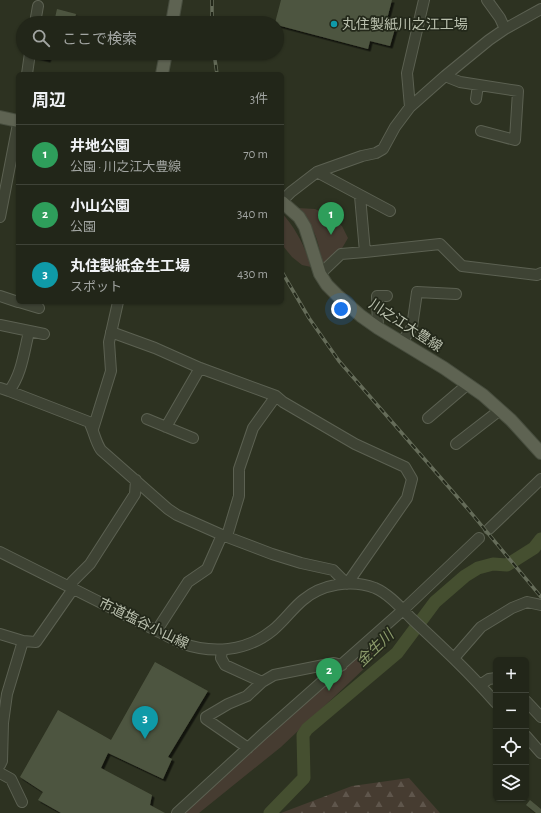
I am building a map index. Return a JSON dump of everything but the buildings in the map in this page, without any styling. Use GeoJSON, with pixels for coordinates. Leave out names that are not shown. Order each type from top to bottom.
{"type":"FeatureCollection","features":[{"type":"Feature","properties":{"kind":"main road"},"geometry":{"type":"LineString","coordinates":[[173,16],[176,0]]}},
{"type":"Feature","properties":{"kind":"main road"},"geometry":{"type":"LineString","coordinates":[[162,72],[165,60]]}},
{"type":"Feature","properties":{"kind":"main road"},"geometry":{"type":"LineString","coordinates":[[0,117],[16,121]]}},
{"type":"Feature","properties":{"kind":"main road","name":"川之江大豊線"},"geometry":{"type":"LineString","coordinates":[[284,204],[298,217],[305,227],[320,274],[336,295],[378,328],[468,384],[511,420],[541,453]]}},
{"type":"Feature","properties":{"kind":"street"},"geometry":{"type":"LineString","coordinates":[[410,107],[407,73],[424,0]]}},
{"type":"Feature","properties":{"kind":"street"},"geometry":{"type":"LineString","coordinates":[[487,0],[500,18],[505,29]]}},
{"type":"Feature","properties":{"kind":"street"},"geometry":{"type":"LineString","coordinates":[[36,16],[38,6]]}},
{"type":"Feature","properties":{"kind":"street"},"geometry":{"type":"LineString","coordinates":[[284,200],[291,192],[317,172],[362,156],[376,153],[383,149],[395,127],[410,107],[489,40],[505,29],[541,9]]}},
{"type":"Feature","properties":{"kind":"street"},"geometry":{"type":"LineString","coordinates":[[26,72],[29,60]]}},
{"type":"Feature","properties":{"kind":"street"},"geometry":{"type":"LineString","coordinates":[[445,76],[460,82],[518,91],[515,140],[481,132]]}},
{"type":"Feature","properties":{"kind":"street"},"geometry":{"type":"LineString","coordinates":[[476,99],[478,85]]}},
{"type":"Feature","properties":{"kind":"street"},"geometry":{"type":"LineString","coordinates":[[0,217],[16,133]]}},
{"type":"Feature","properties":{"kind":"street"},"geometry":{"type":"LineString","coordinates":[[317,172],[390,211]]}},
{"type":"Feature","properties":{"kind":"street"},"geometry":{"type":"LineString","coordinates":[[360,196],[365,252]]}},
{"type":"Feature","properties":{"kind":"street"},"geometry":{"type":"LineString","coordinates":[[320,274],[341,254],[440,244],[462,266],[537,275],[541,273]]}},
{"type":"Feature","properties":{"kind":"street"},"geometry":{"type":"LineString","coordinates":[[402,342],[412,327],[417,292],[456,294]]}},
{"type":"Feature","properties":{"kind":"street"},"geometry":{"type":"LineString","coordinates":[[0,296],[16,301]]}},
{"type":"Feature","properties":{"kind":"street"},"geometry":{"type":"LineString","coordinates":[[378,328],[377,296],[387,296]]}},
{"type":"Feature","properties":{"kind":"street"},"geometry":{"type":"LineString","coordinates":[[26,304],[39,308]]}},
{"type":"Feature","properties":{"kind":"street"},"geometry":{"type":"LineString","coordinates":[[93,429],[111,371],[109,342],[118,304]]}},
{"type":"Feature","properties":{"kind":"street"},"geometry":{"type":"LineString","coordinates":[[0,326],[44,334]]}},
{"type":"Feature","properties":{"kind":"street"},"geometry":{"type":"LineString","coordinates":[[5,390],[13,386],[20,368],[29,332]]}},
{"type":"Feature","properties":{"kind":"street"},"geometry":{"type":"LineString","coordinates":[[5,390],[89,422],[93,429],[96,444],[101,450],[168,509],[177,515],[272,554],[301,563],[333,570],[347,584],[406,498],[412,479],[405,467],[355,444],[283,402],[276,396],[200,368],[155,348],[111,332]]}},
{"type":"Feature","properties":{"kind":"street"},"geometry":{"type":"LineString","coordinates":[[166,427],[200,368]]}},
{"type":"Feature","properties":{"kind":"street"},"geometry":{"type":"LineString","coordinates":[[428,418],[468,384]]}},
{"type":"Feature","properties":{"kind":"street"},"geometry":{"type":"LineString","coordinates":[[157,630],[188,582],[207,569],[225,536],[239,496],[239,469],[253,428],[276,396]]}},
{"type":"Feature","properties":{"kind":"street"},"geometry":{"type":"LineString","coordinates":[[456,444],[500,410]]}},
{"type":"Feature","properties":{"kind":"street"},"geometry":{"type":"LineString","coordinates":[[147,419],[193,438]]}},
{"type":"Feature","properties":{"kind":"street"},"geometry":{"type":"LineString","coordinates":[[489,529],[541,479]]}},
{"type":"Feature","properties":{"kind":"street"},"geometry":{"type":"LineString","coordinates":[[0,634],[23,641],[36,642],[73,588],[72,582],[90,564],[135,494],[136,480]]}},
{"type":"Feature","properties":{"kind":"street"},"geometry":{"type":"LineString","coordinates":[[177,813],[248,748],[404,611],[479,538]]}},
{"type":"Feature","properties":{"kind":"street","name":"市道塩谷小山線"},"geometry":{"type":"LineString","coordinates":[[0,552],[192,647],[222,650],[246,646],[259,640],[273,630],[302,601],[315,591],[331,586],[347,584],[361,584],[376,588],[389,597],[454,658],[493,700]]}},
{"type":"Feature","properties":{"kind":"street"},"geometry":{"type":"LineString","coordinates":[[454,658],[482,628],[512,608],[527,602],[541,605]]}},
{"type":"Feature","properties":{"kind":"street"},"geometry":{"type":"LineString","coordinates":[[0,765],[2,761],[3,723],[7,694],[23,641]]}},
{"type":"Feature","properties":{"kind":"street"},"geometry":{"type":"LineString","coordinates":[[222,650],[221,658],[225,665],[262,682]]}},
{"type":"Feature","properties":{"kind":"street"},"geometry":{"type":"LineString","coordinates":[[248,748],[206,719],[206,717],[228,704],[248,696],[262,682],[274,675],[334,663],[342,665]]}},
{"type":"Feature","properties":{"kind":"street"},"geometry":{"type":"LineString","coordinates":[[480,685],[489,679],[493,678]]}},
{"type":"Feature","properties":{"kind":"street"},"geometry":{"type":"LineString","coordinates":[[529,703],[541,717]]}},
{"type":"Feature","properties":{"kind":"street"},"geometry":{"type":"LineString","coordinates":[[529,739],[541,753]]}},
{"type":"Feature","properties":{"kind":"street"},"geometry":{"type":"LineString","coordinates":[[0,773],[11,778],[22,802]]}},
{"type":"Feature","properties":{"kind":"green space"},"geometry":{"type":"Polygon","coordinates":[[[298,208],[315,209],[326,214],[342,226],[348,238],[341,250],[323,267],[320,249],[313,229],[298,208]]]}},
{"type":"Feature","properties":{"kind":"green space"},"geometry":{"type":"Polygon","coordinates":[[[284,215],[300,238],[311,267],[302,265],[292,257],[284,247],[284,215]]]}},
{"type":"Feature","properties":{"kind":"green space"},"geometry":{"type":"Polygon","coordinates":[[[375,638],[385,649],[281,747],[199,813],[182,813],[375,638]]]}},
{"type":"Feature","properties":{"kind":"green space"},"geometry":{"type":"Polygon","coordinates":[[[409,778],[440,813],[281,813],[352,786],[409,778]]]}},
{"type":"Feature","properties":{"kind":"waterway","name":"金生川"},"geometry":{"type":"LineString","coordinates":[[270,813],[304,778],[303,735],[307,729],[397,653],[435,602],[465,576],[478,568],[493,564],[507,565],[534,548],[541,539]]}},
{"type":"Feature","properties":{"kind":"railway"},"geometry":{"type":"LineString","coordinates":[[212,0],[212,16]]}},
{"type":"Feature","properties":{"kind":"railway"},"geometry":{"type":"LineString","coordinates":[[215,60],[217,72]]}},
{"type":"Feature","properties":{"kind":"railway"},"geometry":{"type":"LineString","coordinates":[[284,275],[309,318],[339,361],[467,508],[541,597]]}},
{"type":"Feature","properties":{"kind":"place","name":"丸住製紙川之江工場"},"geometry":{"type":"Point","coordinates":[334,24]}},
{"type":"Feature","properties":{"kind":"place","name":"井地公園"},"geometry":{"type":"Point","coordinates":[331,235]}},
{"type":"Feature","properties":{"kind":"place","name":"小山公園"},"geometry":{"type":"Point","coordinates":[329,691]}},
{"type":"Feature","properties":{"kind":"place","name":"丸住製紙金生工場"},"geometry":{"type":"Point","coordinates":[145,739]}}]}
